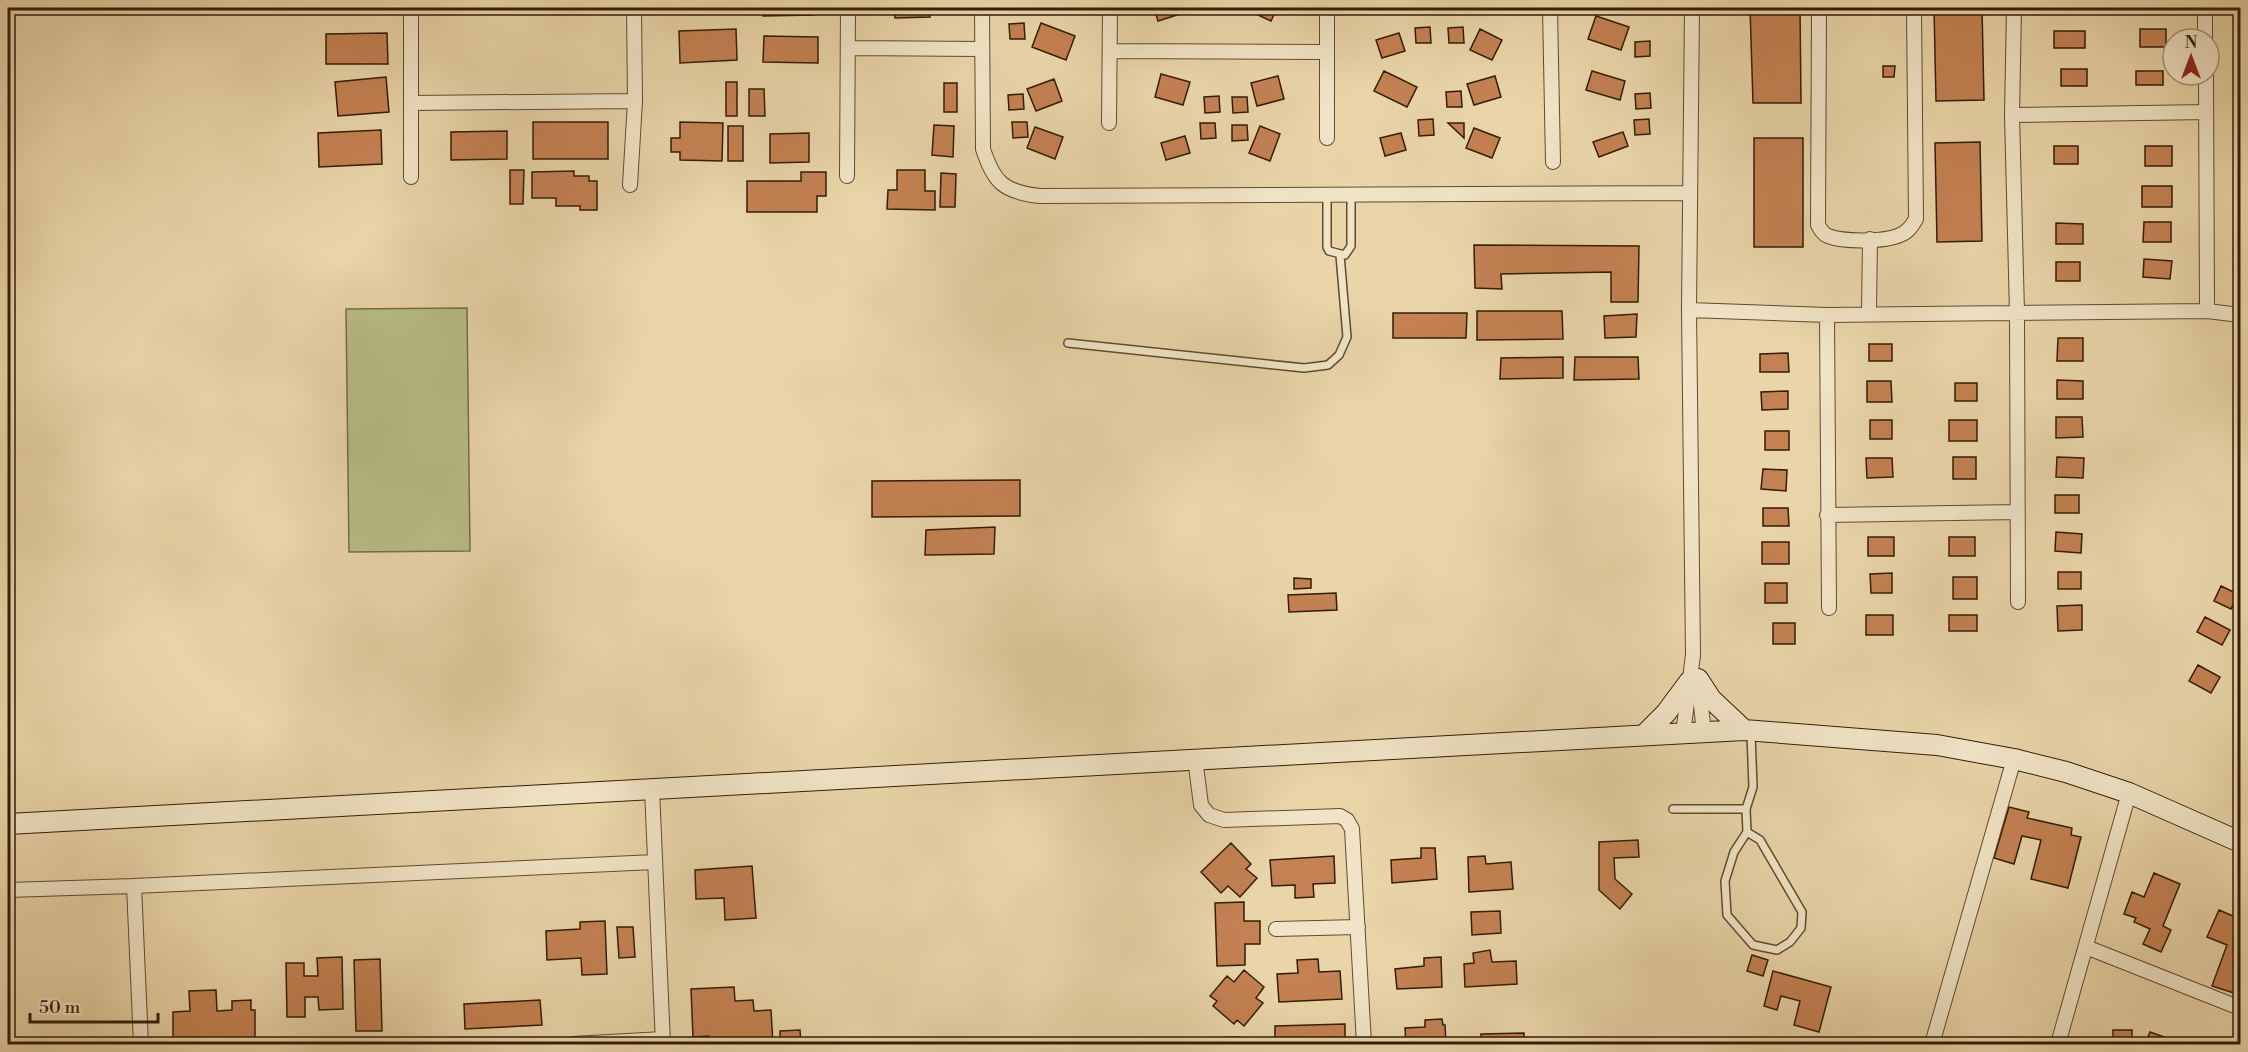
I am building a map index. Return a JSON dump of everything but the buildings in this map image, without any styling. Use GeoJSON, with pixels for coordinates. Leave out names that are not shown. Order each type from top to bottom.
{"type":"FeatureCollection","features":[{"type":"Feature","properties":{"kind":"street"},"geometry":{"type":"LineString","coordinates":[[411,8],[411,177]]}},
{"type":"Feature","properties":{"kind":"street"},"geometry":{"type":"LineString","coordinates":[[630,185],[634,101],[634,8]]}},
{"type":"Feature","properties":{"kind":"street"},"geometry":{"type":"LineString","coordinates":[[847,176],[848,8]]}},
{"type":"Feature","properties":{"kind":"street"},"geometry":{"type":"LineString","coordinates":[[982,8],[983,149],[988,166],[997,182],[1019,194],[1040,196],[1690,193]]}},
{"type":"Feature","properties":{"kind":"street"},"geometry":{"type":"LineString","coordinates":[[1110,8],[1110,123]]}},
{"type":"Feature","properties":{"kind":"street"},"geometry":{"type":"LineString","coordinates":[[1327,8],[1327,138]]}},
{"type":"Feature","properties":{"kind":"street"},"geometry":{"type":"LineString","coordinates":[[1550,8],[1553,162]]}},
{"type":"Feature","properties":{"kind":"street"},"geometry":{"type":"LineString","coordinates":[[1692,8],[1689,310],[1693,655],[1694,680],[1704,733]]}},
{"type":"Feature","properties":{"kind":"street"},"geometry":{"type":"LineString","coordinates":[[1819,8],[1818,225],[1827,235],[1848,239],[1890,238],[1902,235],[1912,227],[1916,219],[1914,8]]}},
{"type":"Feature","properties":{"kind":"street"},"geometry":{"type":"LineString","coordinates":[[2014,8],[2012,115],[2017,313],[2018,603]]}},
{"type":"Feature","properties":{"kind":"street"},"geometry":{"type":"LineString","coordinates":[[2205,8],[2205,27]]}},
{"type":"Feature","properties":{"kind":"street"},"geometry":{"type":"LineString","coordinates":[[848,48],[982,49]]}},
{"type":"Feature","properties":{"kind":"street"},"geometry":{"type":"LineString","coordinates":[[1110,51],[1327,52]]}},
{"type":"Feature","properties":{"kind":"street"},"geometry":{"type":"LineString","coordinates":[[2206,87],[2208,310]]}},
{"type":"Feature","properties":{"kind":"street"},"geometry":{"type":"LineString","coordinates":[[411,103],[634,101]]}},
{"type":"Feature","properties":{"kind":"street"},"geometry":{"type":"LineString","coordinates":[[2012,115],[2206,112]]}},
{"type":"Feature","properties":{"kind":"street"},"geometry":{"type":"LineString","coordinates":[[1869,313],[1870,239]]}},
{"type":"Feature","properties":{"kind":"street"},"geometry":{"type":"LineString","coordinates":[[1689,310],[1827,315],[2208,310],[2241,315]]}},
{"type":"Feature","properties":{"kind":"street"},"geometry":{"type":"LineString","coordinates":[[1827,315],[1829,608]]}},
{"type":"Feature","properties":{"kind":"street"},"geometry":{"type":"LineString","coordinates":[[1827,515],[2017,512]]}},
{"type":"Feature","properties":{"kind":"street"},"geometry":{"type":"LineString","coordinates":[[1694,680],[1711,699],[1748,730]]}},
{"type":"Feature","properties":{"kind":"street"},"geometry":{"type":"LineString","coordinates":[[1683,734],[1694,680]]}},
{"type":"Feature","properties":{"kind":"street"},"geometry":{"type":"LineString","coordinates":[[1644,735],[1694,680]]}},
{"type":"Feature","properties":{"kind":"street"},"geometry":{"type":"LineString","coordinates":[[8,824],[1195,758],[1748,730],[1937,745],[2014,759],[2066,772],[2129,793],[2241,842]]}},
{"type":"Feature","properties":{"kind":"street"},"geometry":{"type":"LineString","coordinates":[[1195,758],[1201,805],[1209,815],[1224,820],[1340,816],[1347,820],[1352,829],[1364,1044]]}},
{"type":"Feature","properties":{"kind":"street"},"geometry":{"type":"LineString","coordinates":[[1932,1044],[2014,759]]}},
{"type":"Feature","properties":{"kind":"street"},"geometry":{"type":"LineString","coordinates":[[573,1044],[663,1042],[652,789]]}},
{"type":"Feature","properties":{"kind":"street"},"geometry":{"type":"LineString","coordinates":[[2058,1044],[2129,793]]}},
{"type":"Feature","properties":{"kind":"street"},"geometry":{"type":"LineString","coordinates":[[8,890],[655,862]]}},
{"type":"Feature","properties":{"kind":"street"},"geometry":{"type":"LineString","coordinates":[[134,886],[141,1044]]}},
{"type":"Feature","properties":{"kind":"street"},"geometry":{"type":"LineString","coordinates":[[1276,929],[1358,927]]}},
{"type":"Feature","properties":{"kind":"street"},"geometry":{"type":"LineString","coordinates":[[2086,947],[2241,1008]]}},
{"type":"Feature","properties":{"kind":"lane"},"geometry":{"type":"LineString","coordinates":[[1327,194],[1327,247],[1329,252],[1345,255],[1351,246],[1352,193]]}},
{"type":"Feature","properties":{"kind":"lane"},"geometry":{"type":"LineString","coordinates":[[1068,343],[1304,368],[1328,364],[1339,356],[1347,337],[1340,255]]}},
{"type":"Feature","properties":{"kind":"lane"},"geometry":{"type":"LineString","coordinates":[[1747,832],[1760,840],[1802,912],[1801,928],[1790,942],[1777,950],[1753,945],[1727,915],[1725,881],[1734,852],[1747,832],[1746,809],[1753,787],[1748,730]]}},
{"type":"Feature","properties":{"kind":"lane"},"geometry":{"type":"LineString","coordinates":[[1673,809],[1746,809]]}},
{"type":"Feature","properties":{"kind":"green space"},"geometry":{"type":"Polygon","coordinates":[[[467,308],[470,551],[349,552],[346,309],[467,308]]]}}]}
